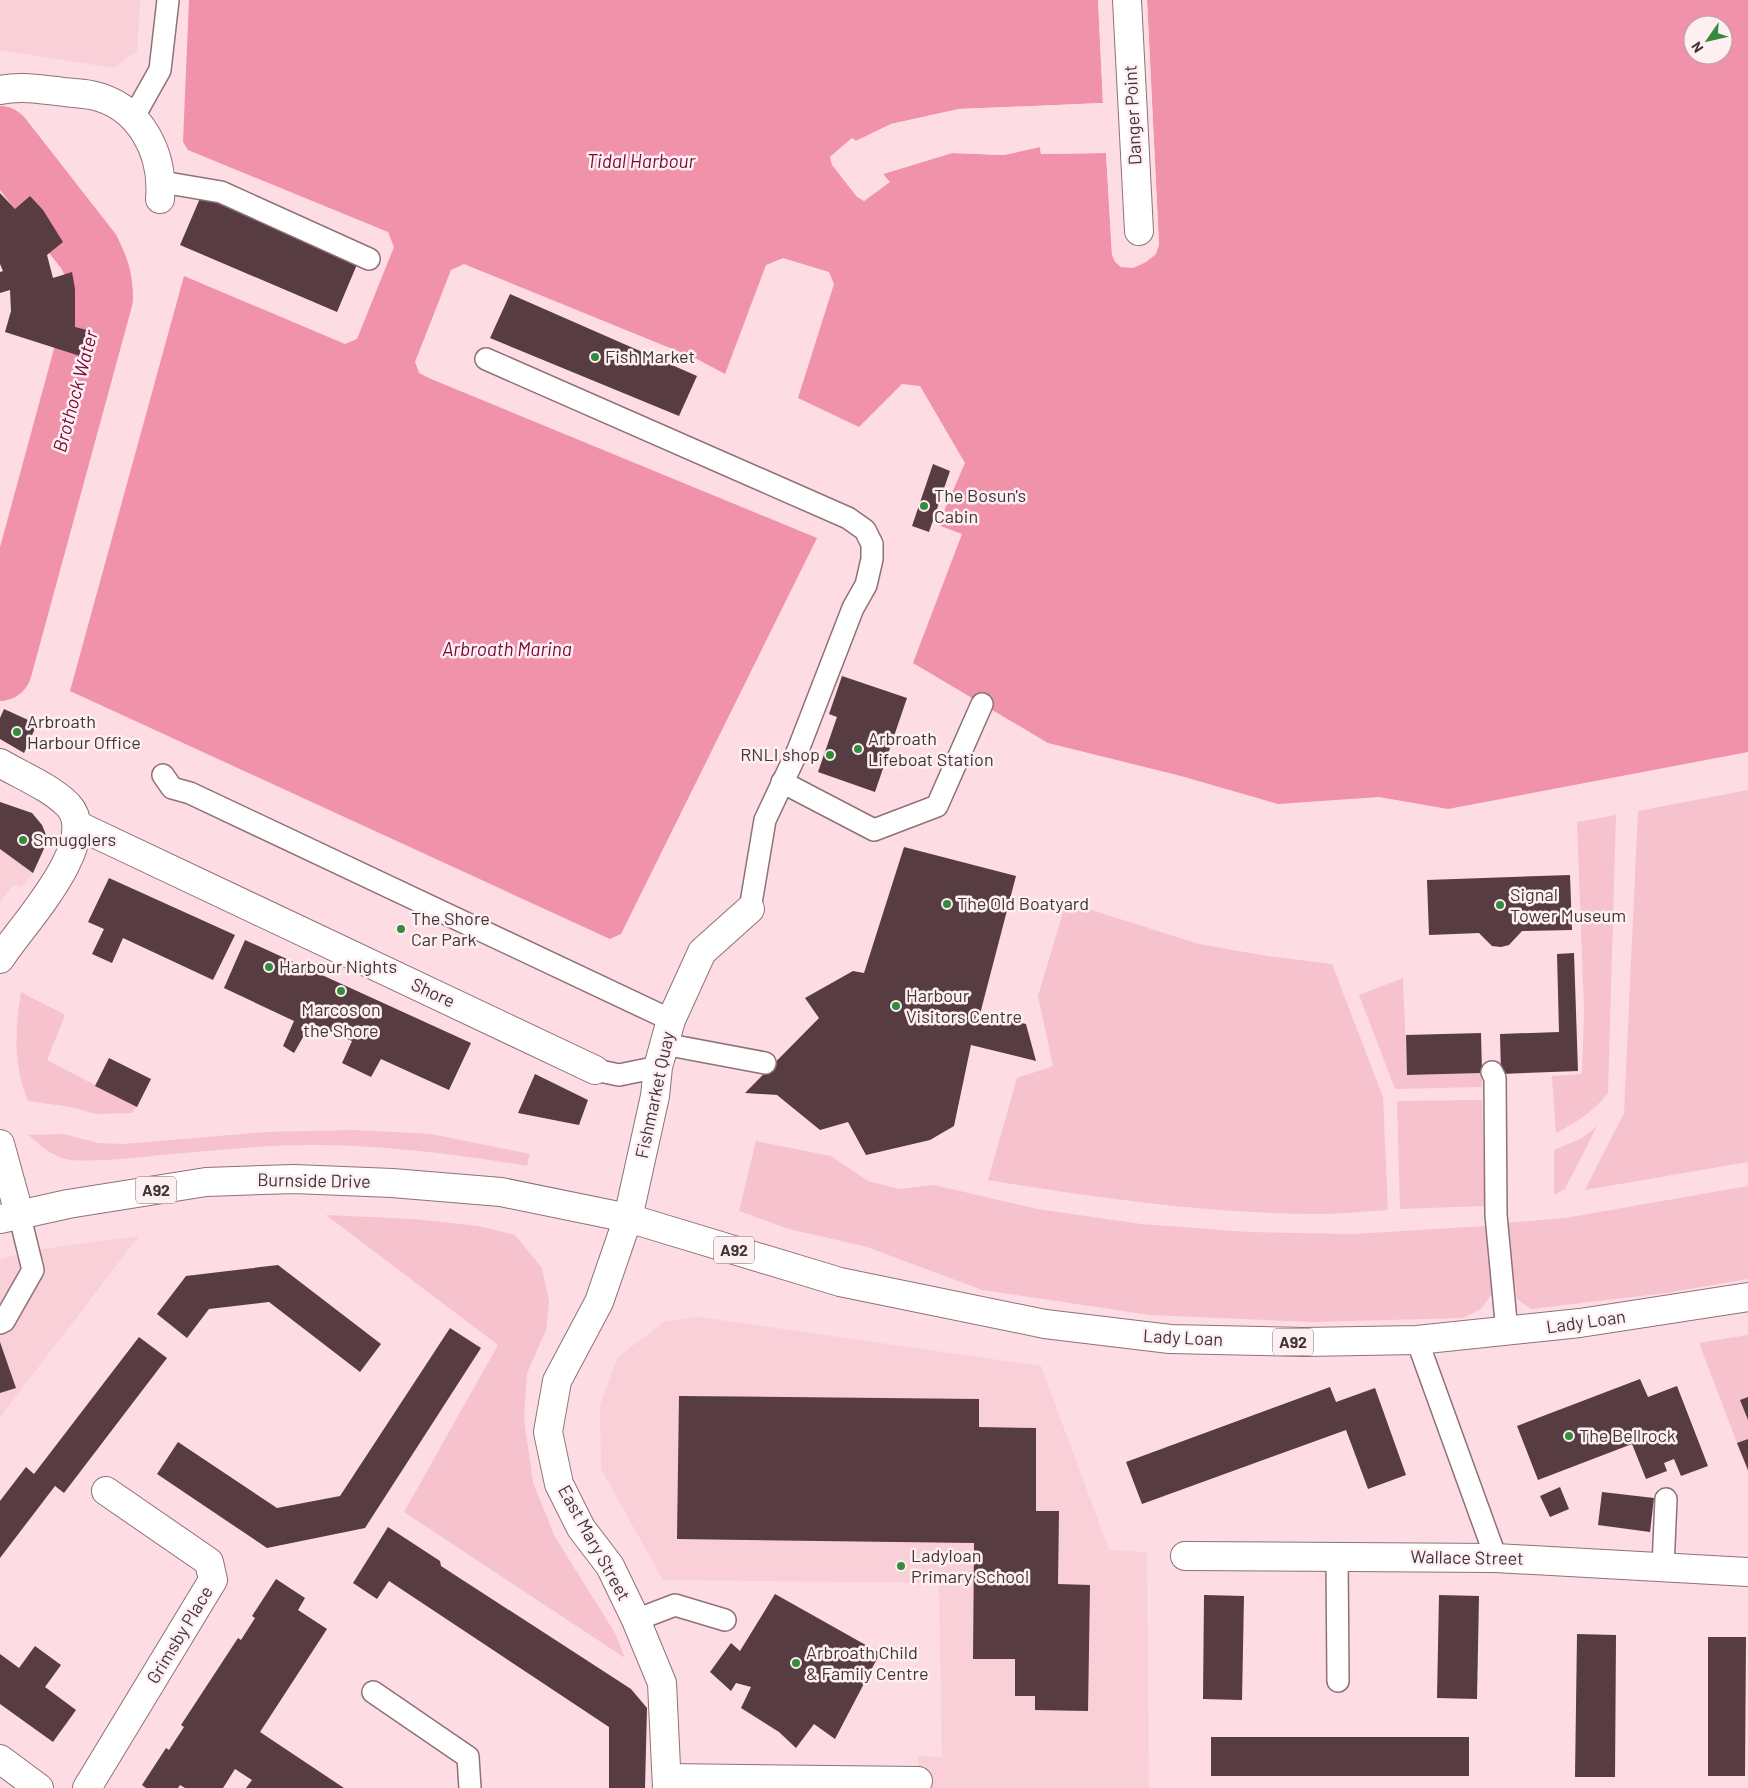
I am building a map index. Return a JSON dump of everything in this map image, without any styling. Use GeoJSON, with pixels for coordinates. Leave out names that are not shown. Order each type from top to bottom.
{"type":"FeatureCollection","features":[{"type":"Feature","properties":{"kind":"street","name":"Danger Point"},"geometry":{"type":"LineString","coordinates":[[1127,0],[1139,231]]}},
{"type":"Feature","properties":{"kind":"street"},"geometry":{"type":"LineString","coordinates":[[0,90],[16,86],[92,95],[115,104],[133,118],[146,132],[156,154],[161,190]]}},
{"type":"Feature","properties":{"kind":"street"},"geometry":{"type":"LineString","coordinates":[[1,764],[52,793],[69,806],[77,825],[73,846],[54,888],[3,945]]}},
{"type":"Feature","properties":{"kind":"street","name":"Shore"},"geometry":{"type":"LineString","coordinates":[[77,825],[595,1070]]}},
{"type":"Feature","properties":{"kind":"street","name":"Fishmarket Quay"},"geometry":{"type":"LineString","coordinates":[[628,1218],[652,1110],[664,1044],[702,952],[750,909]]}},
{"type":"Feature","properties":{"kind":"street"},"geometry":{"type":"LineString","coordinates":[[0,1144],[10,1216]]}},
{"type":"Feature","properties":{"kind":"street","name":"Burnside Drive"},"geometry":{"type":"LineString","coordinates":[[10,1216],[206,1182],[294,1179],[392,1182],[501,1192],[628,1218]]}},
{"type":"Feature","properties":{"kind":"street","name":"Lady Loan"},"geometry":{"type":"LineString","coordinates":[[628,1218],[840,1282],[1045,1324],[1170,1339],[1304,1342],[1417,1340],[1507,1332],[1748,1297]]}},
{"type":"Feature","properties":{"kind":"street","name":"East Mary Street"},"geometry":{"type":"LineString","coordinates":[[628,1218],[596,1310],[557,1381],[548,1432],[559,1484],[582,1528],[610,1566],[636,1620],[662,1683],[667,1783]]}},
{"type":"Feature","properties":{"kind":"street","name":"Grimsby Place"},"geometry":{"type":"LineString","coordinates":[[87,1788],[213,1580],[209,1562],[106,1491]]}},
{"type":"Feature","properties":{"kind":"street","name":"Wallace Street"},"geometry":{"type":"LineString","coordinates":[[1185,1556],[1496,1558],[1748,1572]]}},
{"type":"Feature","properties":{"kind":"street"},"geometry":{"type":"LineString","coordinates":[[0,1759],[39,1788]]}},
{"type":"Feature","properties":{"kind":"street"},"geometry":{"type":"LineString","coordinates":[[667,1783],[918,1781]]}},
{"type":"Feature","properties":{"kind":"lane"},"geometry":{"type":"LineString","coordinates":[[133,118],[160,70],[168,0]]}},
{"type":"Feature","properties":{"kind":"lane"},"geometry":{"type":"LineString","coordinates":[[161,190],[221,192],[369,258]]}},
{"type":"Feature","properties":{"kind":"lane"},"geometry":{"type":"LineString","coordinates":[[486,359],[848,518],[865,530],[872,544],[872,559],[866,585],[853,608],[798,750],[765,820],[750,909]]}},
{"type":"Feature","properties":{"kind":"lane"},"geometry":{"type":"LineString","coordinates":[[782,782],[874,830],[937,806],[982,704]]}},
{"type":"Feature","properties":{"kind":"lane"},"geometry":{"type":"LineString","coordinates":[[163,775],[172,788],[190,793],[664,1044],[765,1063]]}},
{"type":"Feature","properties":{"kind":"lane","name":"Shore"},"geometry":{"type":"LineString","coordinates":[[595,1070],[619,1074],[664,1044]]}},
{"type":"Feature","properties":{"kind":"lane"},"geometry":{"type":"LineString","coordinates":[[1492,1072],[1495,1078],[1496,1215],[1507,1332]]}},
{"type":"Feature","properties":{"kind":"lane"},"geometry":{"type":"LineString","coordinates":[[0,1323],[4,1322],[33,1270],[10,1216]]}},
{"type":"Feature","properties":{"kind":"lane"},"geometry":{"type":"LineString","coordinates":[[1417,1340],[1496,1558]]}},
{"type":"Feature","properties":{"kind":"lane"},"geometry":{"type":"LineString","coordinates":[[1663,1567],[1666,1499]]}},
{"type":"Feature","properties":{"kind":"lane"},"geometry":{"type":"LineString","coordinates":[[1337,1557],[1338,1681]]}},
{"type":"Feature","properties":{"kind":"lane"},"geometry":{"type":"LineString","coordinates":[[636,1620],[675,1605],[725,1620]]}},
{"type":"Feature","properties":{"kind":"lane"},"geometry":{"type":"LineString","coordinates":[[372,1692],[468,1757],[470,1788]]}},
{"type":"Feature","properties":{"kind":"shaded area"},"geometry":{"type":"Polygon","coordinates":[[[0,0],[140,0],[137,51],[114,68],[0,50],[0,0]]]}},
{"type":"Feature","properties":{"kind":"shaded area"},"geometry":{"type":"Polygon","coordinates":[[[1748,790],[1748,1162],[1585,1190],[1624,1113],[1638,811],[1748,790]]]}},
{"type":"Feature","properties":{"kind":"shaded area","name":"Smugglers"},"geometry":{"type":"Polygon","coordinates":[[[0,802],[32,813],[42,825],[46,835],[43,853],[33,873],[21,887],[13,885],[0,902],[0,802]]]}},
{"type":"Feature","properties":{"kind":"shaded area"},"geometry":{"type":"Polygon","coordinates":[[[1616,815],[1608,1093],[1584,1116],[1556,1133],[1552,1076],[1582,1074],[1584,1011],[1577,822],[1616,815]]]}},
{"type":"Feature","properties":{"kind":"shaded area"},"geometry":{"type":"Polygon","coordinates":[[[1066,902],[1199,944],[1267,956],[1332,964],[1383,1097],[1388,1210],[1320,1214],[1195,1208],[1112,1199],[988,1180],[1017,1078],[1053,1066],[1038,996],[1066,902]]]}},
{"type":"Feature","properties":{"kind":"shaded area"},"geometry":{"type":"Polygon","coordinates":[[[1403,978],[1407,1075],[1482,1073],[1482,1087],[1395,1089],[1359,995],[1403,978]]]}},
{"type":"Feature","properties":{"kind":"shaded area"},"geometry":{"type":"Polygon","coordinates":[[[21,992],[65,1015],[47,1060],[137,1107],[131,1113],[96,1114],[71,1107],[28,1101],[20,1074],[17,1047],[17,1019],[21,992]]]}},
{"type":"Feature","properties":{"kind":"shaded area"},"geometry":{"type":"Polygon","coordinates":[[[1482,1100],[1485,1206],[1400,1209],[1397,1101],[1482,1100]]]}},
{"type":"Feature","properties":{"kind":"shaded area"},"geometry":{"type":"Polygon","coordinates":[[[1597,1126],[1565,1189],[1554,1195],[1554,1150],[1582,1138],[1597,1126]]]}},
{"type":"Feature","properties":{"kind":"shaded area"},"geometry":{"type":"Polygon","coordinates":[[[355,1130],[431,1134],[530,1154],[527,1166],[393,1148],[293,1145],[236,1148],[116,1159],[71,1160],[53,1154],[29,1135],[64,1134],[98,1143],[123,1144],[265,1132],[355,1130]]]}},
{"type":"Feature","properties":{"kind":"shaded area"},"geometry":{"type":"Polygon","coordinates":[[[756,1141],[831,1156],[868,1181],[899,1189],[934,1185],[1037,1209],[1141,1224],[1249,1232],[1352,1234],[1486,1226],[1493,1292],[1481,1309],[1463,1318],[1311,1322],[1150,1315],[982,1290],[867,1247],[789,1229],[739,1211],[756,1141]]]}},
{"type":"Feature","properties":{"kind":"shaded area"},"geometry":{"type":"Polygon","coordinates":[[[1748,1186],[1748,1279],[1666,1293],[1531,1309],[1517,1299],[1506,1223],[1565,1218],[1748,1186]]]}},
{"type":"Feature","properties":{"kind":"shaded area"},"geometry":{"type":"Polygon","coordinates":[[[326,1215],[413,1219],[479,1226],[515,1235],[542,1268],[549,1301],[546,1330],[527,1373],[524,1419],[533,1482],[555,1537],[615,1633],[625,1658],[404,1512],[498,1345],[326,1215]]]}},
{"type":"Feature","properties":{"kind":"shaded area"},"geometry":{"type":"Polygon","coordinates":[[[139,1236],[0,1417],[0,1260],[27,1251],[139,1236]]]}},
{"type":"Feature","properties":{"kind":"shaded area","name":"Ladyloan Primary School"},"geometry":{"type":"Polygon","coordinates":[[[699,1317],[1041,1366],[1109,1550],[1147,1552],[1149,1788],[918,1788],[918,1756],[942,1757],[939,1583],[663,1580],[601,1469],[600,1405],[618,1357],[665,1321],[699,1317]]]}},
{"type":"Feature","properties":{"kind":"shaded area"},"geometry":{"type":"Polygon","coordinates":[[[1748,1335],[1748,1472],[1699,1343],[1748,1335]]]}},
{"type":"Feature","properties":{"kind":"water"},"geometry":{"type":"Polygon","coordinates":[[[189,0],[1098,0],[1103,103],[959,109],[891,124],[856,141],[852,138],[830,157],[844,180],[864,201],[889,182],[883,174],[952,153],[1004,155],[1040,147],[1041,154],[1106,153],[1112,255],[1121,267],[1133,267],[1148,260],[1159,245],[1147,0],[1748,0],[1748,752],[1448,809],[1379,797],[1278,804],[1181,776],[1048,743],[913,663],[962,534],[938,525],[965,463],[920,386],[902,384],[859,427],[798,398],[834,284],[829,272],[783,258],[766,265],[725,374],[697,359],[464,264],[451,270],[415,362],[419,373],[817,538],[621,934],[610,939],[70,691],[184,276],[345,344],[357,339],[394,247],[388,232],[188,150],[183,142],[189,0]]]}},
{"type":"Feature","properties":{"kind":"pier"},"geometry":{"type":"Polygon","coordinates":[[[1098,0],[1100,0],[1104,105],[959,112],[892,126],[857,143],[852,141],[833,158],[846,178],[864,198],[886,182],[881,175],[882,172],[952,151],[1004,152],[1040,144],[1043,152],[1107,150],[1114,254],[1122,264],[1133,266],[1154,252],[1157,245],[1144,0],[1147,0],[1159,245],[1156,254],[1146,262],[1133,268],[1121,267],[1115,262],[1112,255],[1106,153],[1041,154],[1040,147],[1004,155],[952,153],[883,174],[890,182],[864,201],[857,197],[832,165],[830,157],[852,138],[856,141],[891,124],[959,109],[1103,103],[1098,0]]]}},
{"type":"Feature","properties":{"kind":"building"},"geometry":{"type":"Polygon","coordinates":[[[0,193],[15,209],[30,196],[43,210],[63,242],[47,255],[53,278],[72,272],[75,289],[75,327],[87,330],[80,356],[5,332],[11,311],[10,290],[0,293],[0,272],[3,271],[0,264],[0,193]]]}},
{"type":"Feature","properties":{"kind":"building"},"geometry":{"type":"Polygon","coordinates":[[[201,196],[358,262],[337,312],[180,245],[201,196]]]}},
{"type":"Feature","properties":{"kind":"building","name":"Fish Market"},"geometry":{"type":"Polygon","coordinates":[[[510,294],[697,376],[679,416],[490,338],[510,294]]]}},
{"type":"Feature","properties":{"kind":"building"},"geometry":{"type":"Polygon","coordinates":[[[933,464],[950,471],[929,532],[912,526],[933,464]]]}},
{"type":"Feature","properties":{"kind":"building","name":"Arbroath Lifeboat Station"},"geometry":{"type":"Polygon","coordinates":[[[842,676],[907,698],[875,792],[818,772],[837,717],[829,714],[842,676]]]}},
{"type":"Feature","properties":{"kind":"building","name":"Arbroath Harbour Office"},"geometry":{"type":"Polygon","coordinates":[[[4,709],[37,724],[24,753],[0,739],[0,718],[4,709]]]}},
{"type":"Feature","properties":{"kind":"building","name":"Smugglers"},"geometry":{"type":"Polygon","coordinates":[[[0,802],[32,813],[42,825],[46,835],[46,844],[33,873],[0,849],[0,802]]]}},
{"type":"Feature","properties":{"kind":"building","name":"Harbour Visitors Centre"},"geometry":{"type":"Polygon","coordinates":[[[904,847],[1016,876],[980,1014],[1026,1024],[1036,1061],[971,1045],[954,1126],[930,1140],[866,1155],[848,1122],[820,1130],[777,1095],[745,1093],[819,1018],[805,998],[853,971],[864,973],[904,847]]]}},
{"type":"Feature","properties":{"kind":"building","name":"Signal Tower Museum"},"geometry":{"type":"Polygon","coordinates":[[[1570,875],[1572,930],[1522,931],[1509,945],[1501,947],[1492,946],[1479,933],[1429,935],[1427,880],[1570,875]]]}},
{"type":"Feature","properties":{"kind":"building"},"geometry":{"type":"Polygon","coordinates":[[[109,878],[235,935],[213,980],[123,938],[112,963],[92,954],[104,929],[88,922],[109,878]]]}},
{"type":"Feature","properties":{"kind":"building"},"geometry":{"type":"Polygon","coordinates":[[[245,940],[471,1043],[449,1090],[381,1059],[371,1077],[342,1063],[352,1041],[311,1023],[294,1053],[283,1046],[294,1021],[224,988],[245,940]]]}},
{"type":"Feature","properties":{"kind":"building"},"geometry":{"type":"Polygon","coordinates":[[[1574,953],[1578,1071],[1501,1074],[1500,1034],[1559,1032],[1557,954],[1574,953]]]}},
{"type":"Feature","properties":{"kind":"building"},"geometry":{"type":"Polygon","coordinates":[[[1481,1033],[1482,1073],[1407,1075],[1406,1035],[1481,1033]]]}},
{"type":"Feature","properties":{"kind":"building"},"geometry":{"type":"Polygon","coordinates":[[[109,1058],[151,1079],[137,1107],[95,1086],[109,1058]]]}},
{"type":"Feature","properties":{"kind":"building"},"geometry":{"type":"Polygon","coordinates":[[[535,1074],[588,1100],[579,1125],[518,1113],[535,1074]]]}},
{"type":"Feature","properties":{"kind":"building"},"geometry":{"type":"Polygon","coordinates":[[[278,1265],[381,1344],[360,1372],[269,1302],[209,1309],[187,1338],[157,1314],[186,1276],[278,1265]]]}},
{"type":"Feature","properties":{"kind":"building"},"geometry":{"type":"Polygon","coordinates":[[[450,1328],[481,1348],[365,1528],[267,1548],[157,1474],[178,1442],[277,1508],[340,1496],[450,1328]]]}},
{"type":"Feature","properties":{"kind":"building"},"geometry":{"type":"Polygon","coordinates":[[[139,1337],[167,1358],[64,1493],[55,1486],[0,1558],[0,1501],[26,1467],[34,1474],[139,1337]]]}},
{"type":"Feature","properties":{"kind":"building"},"geometry":{"type":"Polygon","coordinates":[[[0,1342],[16,1388],[0,1393],[0,1342]]]}},
{"type":"Feature","properties":{"kind":"building"},"geometry":{"type":"Polygon","coordinates":[[[1640,1379],[1648,1397],[1677,1386],[1708,1466],[1681,1476],[1674,1459],[1664,1463],[1667,1471],[1646,1479],[1632,1444],[1538,1480],[1517,1426],[1640,1379]]]}},
{"type":"Feature","properties":{"kind":"building"},"geometry":{"type":"Polygon","coordinates":[[[1330,1387],[1336,1402],[1375,1388],[1406,1475],[1368,1489],[1346,1430],[1142,1504],[1126,1462],[1330,1387]]]}},
{"type":"Feature","properties":{"kind":"building","name":"Ladyloan Primary School"},"geometry":{"type":"Polygon","coordinates":[[[679,1396],[979,1399],[979,1427],[1036,1428],[1036,1511],[1059,1511],[1058,1584],[1090,1585],[1088,1711],[1035,1710],[1035,1696],[1015,1696],[1015,1659],[973,1659],[974,1543],[677,1539],[679,1396]]]}},
{"type":"Feature","properties":{"kind":"building"},"geometry":{"type":"Polygon","coordinates":[[[1748,1397],[1748,1420],[1740,1400],[1748,1397]]]}},
{"type":"Feature","properties":{"kind":"building"},"geometry":{"type":"Polygon","coordinates":[[[1748,1439],[1748,1470],[1737,1443],[1748,1439]]]}},
{"type":"Feature","properties":{"kind":"building"},"geometry":{"type":"Polygon","coordinates":[[[1560,1487],[1569,1509],[1550,1517],[1540,1496],[1560,1487]]]}},
{"type":"Feature","properties":{"kind":"building"},"geometry":{"type":"Polygon","coordinates":[[[1602,1492],[1654,1498],[1650,1532],[1598,1525],[1602,1492]]]}},
{"type":"Feature","properties":{"kind":"building"},"geometry":{"type":"Polygon","coordinates":[[[388,1527],[440,1561],[441,1566],[631,1689],[647,1708],[645,1788],[609,1788],[609,1727],[389,1581],[377,1599],[353,1583],[388,1527]]]}},
{"type":"Feature","properties":{"kind":"building"},"geometry":{"type":"Polygon","coordinates":[[[276,1579],[305,1598],[298,1610],[327,1629],[260,1732],[344,1788],[246,1788],[252,1780],[235,1769],[223,1788],[185,1788],[180,1785],[178,1788],[146,1788],[142,1785],[166,1748],[169,1750],[184,1727],[181,1725],[238,1638],[241,1640],[255,1618],[252,1616],[276,1579]]]}},
{"type":"Feature","properties":{"kind":"building","name":"Arbroath Child & Family Centre"},"geometry":{"type":"Polygon","coordinates":[[[775,1594],[880,1653],[835,1739],[814,1724],[796,1748],[779,1732],[741,1708],[751,1687],[736,1683],[731,1691],[710,1672],[731,1643],[740,1651],[775,1594]]]}},
{"type":"Feature","properties":{"kind":"building"},"geometry":{"type":"Polygon","coordinates":[[[1204,1595],[1244,1596],[1242,1700],[1203,1699],[1204,1595]]]}},
{"type":"Feature","properties":{"kind":"building"},"geometry":{"type":"Polygon","coordinates":[[[1439,1595],[1479,1596],[1477,1699],[1437,1698],[1439,1595]]]}},
{"type":"Feature","properties":{"kind":"building"},"geometry":{"type":"Polygon","coordinates":[[[1577,1634],[1616,1635],[1615,1777],[1575,1777],[1577,1634]]]}},
{"type":"Feature","properties":{"kind":"building"},"geometry":{"type":"Polygon","coordinates":[[[1708,1637],[1746,1637],[1745,1776],[1708,1776],[1708,1637]]]}},
{"type":"Feature","properties":{"kind":"building"},"geometry":{"type":"Polygon","coordinates":[[[35,1646],[61,1665],[45,1687],[76,1710],[53,1742],[0,1704],[0,1654],[19,1668],[35,1646]]]}},
{"type":"Feature","properties":{"kind":"building"},"geometry":{"type":"Polygon","coordinates":[[[1211,1737],[1469,1737],[1469,1776],[1211,1776],[1211,1737]]]}},
{"type":"Feature","properties":{"kind":"waterway","name":"Brothock Water"},"geometry":{"type":"LineString","coordinates":[[0,138],[89,252],[98,274],[101,298],[0,669]]}},
{"type":"Feature","properties":{"kind":"place","name":"Fish Market"},"geometry":{"type":"Point","coordinates":[595,357]}},
{"type":"Feature","properties":{"kind":"place","name":"The Bosun's Cabin"},"geometry":{"type":"Point","coordinates":[924,506]}},
{"type":"Feature","properties":{"kind":"place","name":"Arbroath Harbour Office"},"geometry":{"type":"Point","coordinates":[17,732]}},
{"type":"Feature","properties":{"kind":"place","name":"Arbroath Lifeboat Station"},"geometry":{"type":"Point","coordinates":[858,749]}},
{"type":"Feature","properties":{"kind":"place","name":"RNLI shop"},"geometry":{"type":"Point","coordinates":[830,755]}},
{"type":"Feature","properties":{"kind":"place","name":"Smugglers"},"geometry":{"type":"Point","coordinates":[23,840]}},
{"type":"Feature","properties":{"kind":"place","name":"The Old Boatyard"},"geometry":{"type":"Point","coordinates":[947,904]}},
{"type":"Feature","properties":{"kind":"place","name":"Signal Tower Museum"},"geometry":{"type":"Point","coordinates":[1500,905]}},
{"type":"Feature","properties":{"kind":"place","name":"The Shore Car Park"},"geometry":{"type":"Point","coordinates":[401,929]}},
{"type":"Feature","properties":{"kind":"place","name":"Harbour Nights"},"geometry":{"type":"Point","coordinates":[269,967]}},
{"type":"Feature","properties":{"kind":"place","name":"Marcos on the Shore"},"geometry":{"type":"Point","coordinates":[341,991]}},
{"type":"Feature","properties":{"kind":"place","name":"Harbour Visitors Centre"},"geometry":{"type":"Point","coordinates":[896,1006]}},
{"type":"Feature","properties":{"kind":"place","name":"The Bellrock"},"geometry":{"type":"Point","coordinates":[1569,1436]}},
{"type":"Feature","properties":{"kind":"place","name":"Ladyloan Primary School"},"geometry":{"type":"Point","coordinates":[901,1566]}},
{"type":"Feature","properties":{"kind":"place","name":"Arbroath Child & Family Centre"},"geometry":{"type":"Point","coordinates":[796,1663]}},
{"type":"Feature","properties":{"kind":"water label","name":"Tidal Harbour"},"geometry":{"type":"Point","coordinates":[641,161]}},
{"type":"Feature","properties":{"kind":"water label","name":"Arbroath Marina"},"geometry":{"type":"Point","coordinates":[507,649]}}]}
